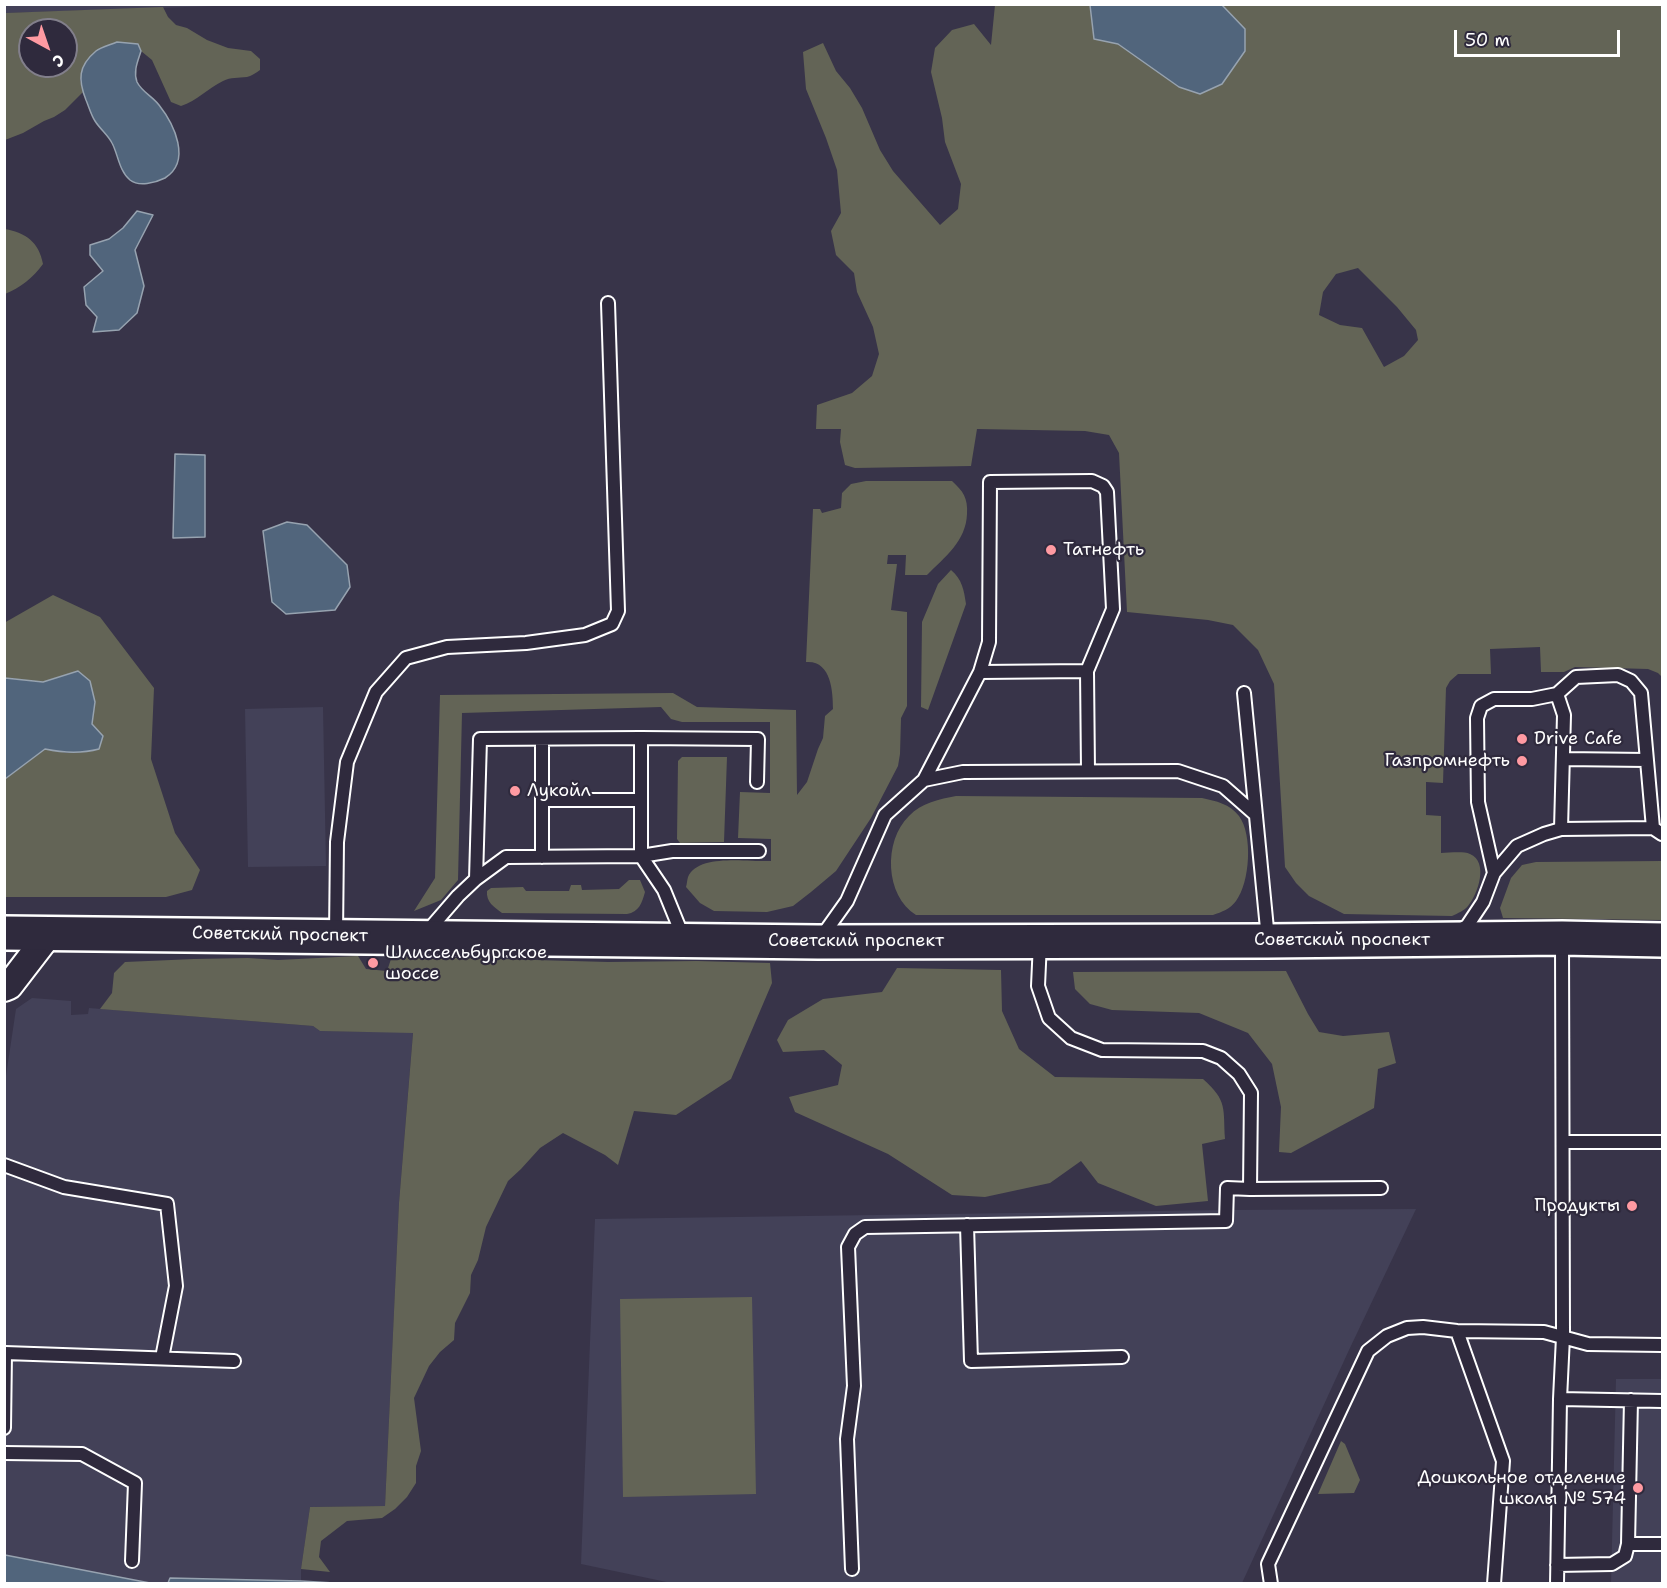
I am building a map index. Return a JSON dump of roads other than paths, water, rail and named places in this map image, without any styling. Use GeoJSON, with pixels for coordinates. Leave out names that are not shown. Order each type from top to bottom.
{"type":"FeatureCollection","features":[{"type":"Feature","properties":{"kind":"main road","name":"Советский проспект"},"geometry":{"type":"LineString","coordinates":[[4,933],[818,942],[1662,939]]}},
{"type":"Feature","properties":{"kind":"street"},"geometry":{"type":"LineString","coordinates":[[6,992],[49,934]]}},
{"type":"Feature","properties":{"kind":"lane"},"geometry":{"type":"LineString","coordinates":[[336,936],[337,842],[347,762],[376,692],[406,658],[447,647],[526,643],[585,635],[612,624],[618,611],[608,303]]}},
{"type":"Feature","properties":{"kind":"lane"},"geometry":{"type":"LineString","coordinates":[[818,942],[847,901],[885,815],[924,780],[980,672],[989,642],[990,482],[1092,481],[1103,486],[1107,492],[1113,609],[1087,671],[1088,771]]}},
{"type":"Feature","properties":{"kind":"lane"},"geometry":{"type":"LineString","coordinates":[[980,672],[1087,671]]}},
{"type":"Feature","properties":{"kind":"lane"},"geometry":{"type":"LineString","coordinates":[[1446,940],[1467,926],[1483,902],[1494,873],[1517,846],[1561,829],[1658,831],[1647,760],[1641,693],[1631,681],[1618,675],[1576,677],[1557,694],[1532,699],[1494,699],[1481,706],[1477,718],[1478,802],[1494,873]]}},
{"type":"Feature","properties":{"kind":"lane"},"geometry":{"type":"LineString","coordinates":[[1244,693],[1268,941]]}},
{"type":"Feature","properties":{"kind":"lane"},"geometry":{"type":"LineString","coordinates":[[1557,694],[1564,715],[1561,829]]}},
{"type":"Feature","properties":{"kind":"lane"},"geometry":{"type":"LineString","coordinates":[[542,738],[542,856]]}},
{"type":"Feature","properties":{"kind":"lane"},"geometry":{"type":"LineString","coordinates":[[641,738],[641,856],[664,890],[684,940]]}},
{"type":"Feature","properties":{"kind":"lane"},"geometry":{"type":"LineString","coordinates":[[476,879],[480,739],[758,739],[757,782]]}},
{"type":"Feature","properties":{"kind":"lane"},"geometry":{"type":"LineString","coordinates":[[1563,759],[1647,760]]}},
{"type":"Feature","properties":{"kind":"lane"},"geometry":{"type":"LineString","coordinates":[[924,780],[963,772],[1178,771],[1224,786],[1256,815]]}},
{"type":"Feature","properties":{"kind":"lane"},"geometry":{"type":"LineString","coordinates":[[542,800],[641,800]]}},
{"type":"Feature","properties":{"kind":"lane"},"geometry":{"type":"LineString","coordinates":[[423,938],[458,896],[476,879],[506,857],[641,856],[672,851],[759,851]]}},
{"type":"Feature","properties":{"kind":"lane"},"geometry":{"type":"LineString","coordinates":[[1557,1584],[1563,1336],[1562,938]]}},
{"type":"Feature","properties":{"kind":"lane"},"geometry":{"type":"LineString","coordinates":[[1040,941],[1038,986],[1049,1018],[1071,1038],[1102,1050],[1203,1051],[1221,1058],[1239,1074],[1251,1093],[1250,1189]]}},
{"type":"Feature","properties":{"kind":"lane"},"geometry":{"type":"LineString","coordinates":[[1563,1142],[1662,1142]]}},
{"type":"Feature","properties":{"kind":"lane"},"geometry":{"type":"LineString","coordinates":[[4,1165],[64,1187],[167,1204],[176,1286],[162,1358]]}},
{"type":"Feature","properties":{"kind":"lane"},"geometry":{"type":"LineString","coordinates":[[852,1569],[848,1439],[854,1386],[848,1247],[855,1234],[865,1227],[1226,1221],[1227,1188],[1381,1188]]}},
{"type":"Feature","properties":{"kind":"lane"},"geometry":{"type":"LineString","coordinates":[[967,1225],[971,1361],[1122,1357]]}},
{"type":"Feature","properties":{"kind":"lane"},"geometry":{"type":"LineString","coordinates":[[1271,1584],[1268,1564],[1368,1351],[1387,1336],[1407,1328],[1423,1327],[1544,1332],[1588,1344],[1662,1345]]}},
{"type":"Feature","properties":{"kind":"lane"},"geometry":{"type":"LineString","coordinates":[[1456,1330],[1503,1461],[1494,1584]]}},
{"type":"Feature","properties":{"kind":"lane"},"geometry":{"type":"LineString","coordinates":[[4,1428],[5,1353],[234,1361]]}},
{"type":"Feature","properties":{"kind":"lane"},"geometry":{"type":"LineString","coordinates":[[1560,1399],[1662,1401]]}},
{"type":"Feature","properties":{"kind":"lane"},"geometry":{"type":"LineString","coordinates":[[1557,1565],[1612,1564],[1625,1556],[1628,1544],[1631,1400]]}},
{"type":"Feature","properties":{"kind":"lane"},"geometry":{"type":"LineString","coordinates":[[4,1453],[82,1454],[135,1483],[132,1561]]}},
{"type":"Feature","properties":{"kind":"lane"},"geometry":{"type":"LineString","coordinates":[[1628,1544],[1662,1544]]}},
{"type":"Feature","properties":{"kind":"water"},"geometry":{"type":"Polygon","coordinates":[[[1090,5],[1222,5],[1245,29],[1245,51],[1222,84],[1200,94],[1179,87],[1118,44],[1094,39],[1090,5]]]}},
{"type":"Feature","properties":{"kind":"water"},"geometry":{"type":"Polygon","coordinates":[[[117,42],[138,44],[141,51],[137,62],[137,82],[165,113],[178,142],[178,162],[173,171],[165,178],[152,183],[134,182],[126,176],[112,143],[92,116],[83,93],[81,74],[86,62],[98,50],[117,42]]]}},
{"type":"Feature","properties":{"kind":"water"},"geometry":{"type":"Polygon","coordinates":[[[137,211],[153,215],[135,250],[144,286],[137,313],[119,330],[93,332],[97,317],[86,305],[84,287],[103,271],[90,255],[90,245],[109,239],[123,228],[137,211]]]}},
{"type":"Feature","properties":{"kind":"water"},"geometry":{"type":"Polygon","coordinates":[[[175,454],[205,455],[205,537],[173,538],[175,454]]]}},
{"type":"Feature","properties":{"kind":"water"},"geometry":{"type":"Polygon","coordinates":[[[287,522],[307,525],[347,565],[350,587],[335,610],[286,614],[272,602],[263,531],[287,522]]]}},
{"type":"Feature","properties":{"kind":"water"},"geometry":{"type":"Polygon","coordinates":[[[78,671],[90,681],[95,702],[92,724],[103,736],[99,749],[72,752],[45,749],[5,779],[5,678],[43,682],[78,671]]]}},
{"type":"Feature","properties":{"kind":"water"},"geometry":{"type":"Polygon","coordinates":[[[5,1555],[150,1583],[5,1583],[5,1555]]]}},
{"type":"Feature","properties":{"kind":"water"},"geometry":{"type":"Polygon","coordinates":[[[170,1578],[301,1581],[334,1583],[168,1583],[170,1578]]]}},
{"type":"Feature","properties":{"kind":"place","name":"Татнефть"},"geometry":{"type":"Point","coordinates":[1051,550]}},
{"type":"Feature","properties":{"kind":"place","name":"Drive Cafe"},"geometry":{"type":"Point","coordinates":[1522,739]}},
{"type":"Feature","properties":{"kind":"place","name":"Газпромнефть"},"geometry":{"type":"Point","coordinates":[1522,761]}},
{"type":"Feature","properties":{"kind":"place","name":"Лукойл"},"geometry":{"type":"Point","coordinates":[515,791]}},
{"type":"Feature","properties":{"kind":"place","name":"Шлиссельбургское шоссе"},"geometry":{"type":"Point","coordinates":[373,963]}},
{"type":"Feature","properties":{"kind":"place","name":"Продукты"},"geometry":{"type":"Point","coordinates":[1632,1206]}},
{"type":"Feature","properties":{"kind":"place","name":"Дошкольное отделение школы № 574"},"geometry":{"type":"Point","coordinates":[1638,1488]}}]}
